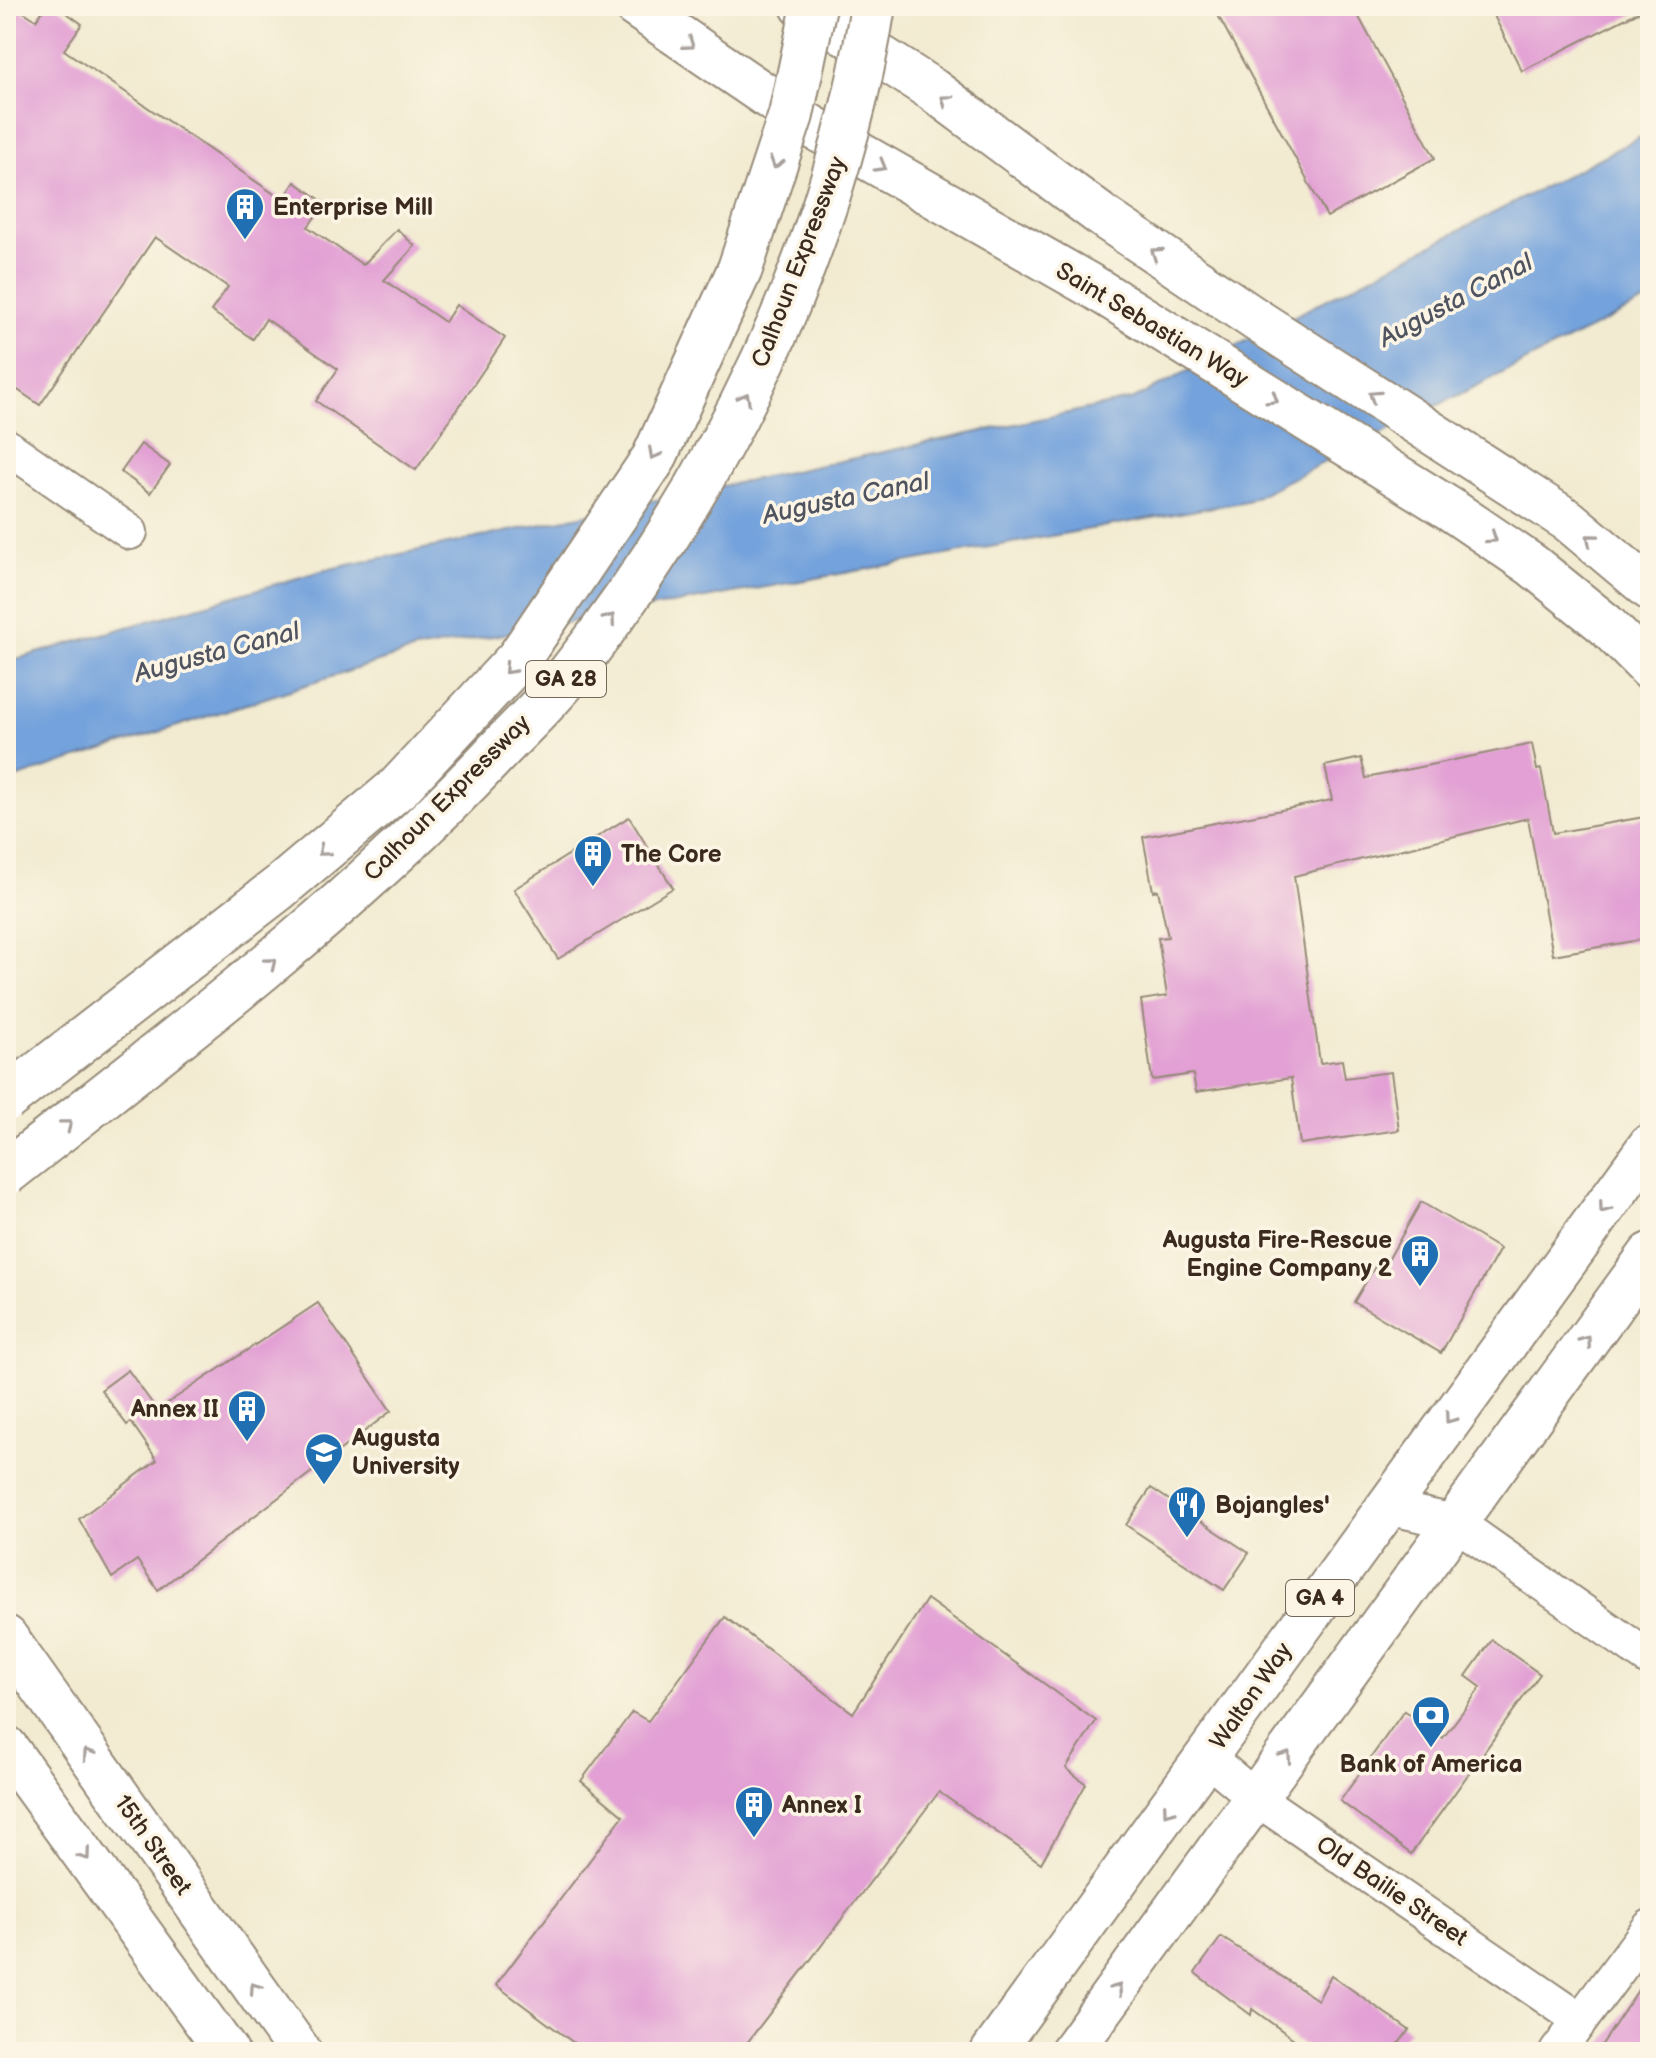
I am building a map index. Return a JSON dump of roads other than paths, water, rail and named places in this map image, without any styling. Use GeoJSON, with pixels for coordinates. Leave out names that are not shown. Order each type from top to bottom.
{"type":"FeatureCollection","features":[{"type":"Feature","properties":{"kind":"highway","name":"Calhoun Expressway"},"geometry":{"type":"LineString","coordinates":[[6,1099],[279,888],[399,787],[519,658],[654,458],[740,269],[791,115],[814,6]]}},
{"type":"Feature","properties":{"kind":"highway","name":"Calhoun Expressway"},"geometry":{"type":"LineString","coordinates":[[6,1173],[292,946],[437,816],[566,678],[655,557],[704,475],[751,385],[786,305],[839,162],[873,6]]}},
{"type":"Feature","properties":{"kind":"main road","name":"Saint Sebastian Way"},"geometry":{"type":"LineString","coordinates":[[635,6],[809,125],[1095,288],[1450,509],[1532,565],[1605,624],[1650,669]]}},
{"type":"Feature","properties":{"kind":"main road"},"geometry":{"type":"LineString","coordinates":[[802,6],[933,90],[1105,218],[1258,321],[1569,521],[1650,589]]}},
{"type":"Feature","properties":{"kind":"main road","name":"Walton Way"},"geometry":{"type":"LineString","coordinates":[[992,2052],[1650,1145]]}},
{"type":"Feature","properties":{"kind":"main road","name":"GA 4"},"geometry":{"type":"LineString","coordinates":[[1071,2052],[1650,1254]]}},
{"type":"Feature","properties":{"kind":"main road"},"geometry":{"type":"LineString","coordinates":[[1510,1336],[1561,1374]]}},
{"type":"Feature","properties":{"kind":"main road","name":"15th Street"},"geometry":{"type":"LineString","coordinates":[[6,1637],[300,2052]]}},
{"type":"Feature","properties":{"kind":"main road"},"geometry":{"type":"LineString","coordinates":[[6,1747],[227,2052]]}},
{"type":"Feature","properties":{"kind":"street"},"geometry":{"type":"LineString","coordinates":[[6,446],[130,532]]}},
{"type":"Feature","properties":{"kind":"street"},"geometry":{"type":"LineString","coordinates":[[1386,1507],[1455,1522],[1650,1659]]}},
{"type":"Feature","properties":{"kind":"street","name":"Old Bailie Street"},"geometry":{"type":"LineString","coordinates":[[1207,1757],[1256,1798],[1580,2020]]}},
{"type":"Feature","properties":{"kind":"street"},"geometry":{"type":"LineString","coordinates":[[1557,2052],[1650,1927]]}},
{"type":"Feature","properties":{"kind":"water","name":"Augusta Canal"},"geometry":{"type":"Polygon","coordinates":[[[1650,132],[1650,299],[1247,501],[415,650],[6,781],[6,662],[325,570],[1134,399],[1650,132]]]}},
{"type":"Feature","properties":{"kind":"place","name":"Enterprise Mill"},"geometry":{"type":"Point","coordinates":[245,241]}},
{"type":"Feature","properties":{"kind":"place","name":"The Core"},"geometry":{"type":"Point","coordinates":[593,888]}},
{"type":"Feature","properties":{"kind":"place","name":"Augusta Fire-Rescue Engine Company 2"},"geometry":{"type":"Point","coordinates":[1420,1288]}},
{"type":"Feature","properties":{"kind":"place","name":"Annex II"},"geometry":{"type":"Point","coordinates":[247,1443]}},
{"type":"Feature","properties":{"kind":"place","name":"Augusta University"},"geometry":{"type":"Point","coordinates":[324,1486]}},
{"type":"Feature","properties":{"kind":"place","name":"Bojangles'"},"geometry":{"type":"Point","coordinates":[1187,1539]}},
{"type":"Feature","properties":{"kind":"place","name":"Bank of America"},"geometry":{"type":"Point","coordinates":[1431,1749]}},
{"type":"Feature","properties":{"kind":"place","name":"Annex I"},"geometry":{"type":"Point","coordinates":[754,1839]}}]}
